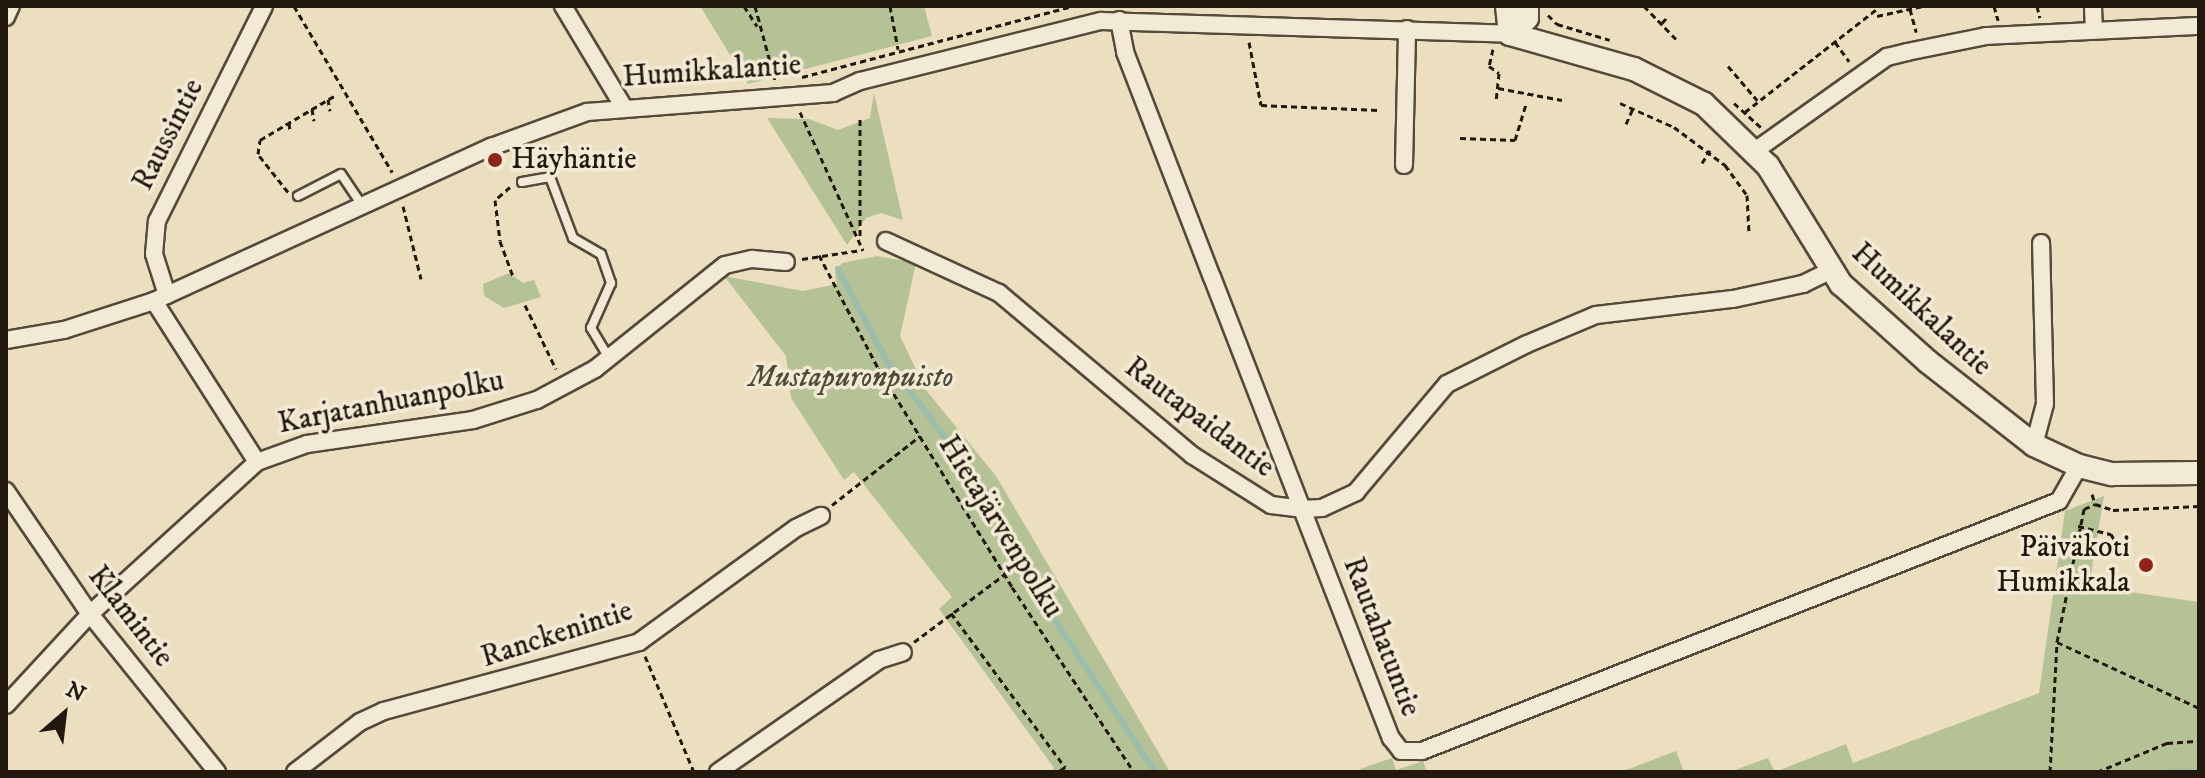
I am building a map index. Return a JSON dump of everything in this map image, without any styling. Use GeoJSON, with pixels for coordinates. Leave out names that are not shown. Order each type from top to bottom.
{"type":"FeatureCollection","features":[{"type":"Feature","properties":{"kind":"street"},"geometry":{"type":"LineString","coordinates":[[6,17],[11,6]]}},
{"type":"Feature","properties":{"kind":"street","name":"Raussintie"},"geometry":{"type":"LineString","coordinates":[[257,462],[160,298],[154,254],[157,221],[264,6]]}},
{"type":"Feature","properties":{"kind":"street"},"geometry":{"type":"LineString","coordinates":[[563,6],[623,106]]}},
{"type":"Feature","properties":{"kind":"street"},"geometry":{"type":"LineString","coordinates":[[1502,40],[1507,6]]}},
{"type":"Feature","properties":{"kind":"street"},"geometry":{"type":"LineString","coordinates":[[1502,40],[1527,18],[1527,6]]}},
{"type":"Feature","properties":{"kind":"street"},"geometry":{"type":"LineString","coordinates":[[2093,6],[2094,29]]}},
{"type":"Feature","properties":{"kind":"street","name":"Humikkalantie"},"geometry":{"type":"LineString","coordinates":[[6,340],[64,330],[160,298],[548,125],[623,106],[767,102],[833,93],[860,81],[1089,23],[1119,20],[1407,29],[1568,47],[1658,78],[1704,104],[1756,150],[1830,271],[1927,361],[2034,445],[2079,466],[2131,475],[2199,473]]}},
{"type":"Feature","properties":{"kind":"street","name":"Rautahatuntie"},"geometry":{"type":"LineString","coordinates":[[1119,20],[1125,52],[1394,746],[1416,753],[2061,501],[2079,466]]}},
{"type":"Feature","properties":{"kind":"street"},"geometry":{"type":"LineString","coordinates":[[1756,150],[1887,57],[1986,36],[2199,26]]}},
{"type":"Feature","properties":{"kind":"street"},"geometry":{"type":"LineString","coordinates":[[1404,165],[1407,29]]}},
{"type":"Feature","properties":{"kind":"street","name":"Rautapaidantie"},"geometry":{"type":"LineString","coordinates":[[886,241],[999,293],[1192,455],[1257,498],[1302,509],[1322,508],[1356,492],[1447,384],[1527,344],[1596,315],[1733,299],[1803,284],[1830,271]]}},
{"type":"Feature","properties":{"kind":"street"},"geometry":{"type":"LineString","coordinates":[[2034,445],[2045,404],[2041,243]]}},
{"type":"Feature","properties":{"kind":"street","name":"Karjatanhuanpolku"},"geometry":{"type":"LineString","coordinates":[[6,705],[90,614],[257,462],[307,444],[473,420],[563,388],[609,358],[725,265],[741,259],[786,262]]}},
{"type":"Feature","properties":{"kind":"street","name":"Klamintie"},"geometry":{"type":"LineString","coordinates":[[6,491],[90,614],[217,772]]}},
{"type":"Feature","properties":{"kind":"street","name":"Ranckenintie"},"geometry":{"type":"LineString","coordinates":[[295,772],[360,722],[384,711],[639,642],[796,528],[821,516]]}},
{"type":"Feature","properties":{"kind":"street"},"geometry":{"type":"LineString","coordinates":[[718,772],[879,660],[903,652]]}},
{"type":"Feature","properties":{"kind":"lane"},"geometry":{"type":"LineString","coordinates":[[294,194],[341,174],[363,206]]}},
{"type":"Feature","properties":{"kind":"lane"},"geometry":{"type":"LineString","coordinates":[[522,182],[550,177],[573,238],[601,254],[611,283],[591,328],[609,358]]}},
{"type":"Feature","properties":{"kind":"path"},"geometry":{"type":"LineString","coordinates":[[294,6],[396,179]]}},
{"type":"Feature","properties":{"kind":"path"},"geometry":{"type":"LineString","coordinates":[[744,6],[759,29]]}},
{"type":"Feature","properties":{"kind":"path"},"geometry":{"type":"LineString","coordinates":[[755,6],[777,85]]}},
{"type":"Feature","properties":{"kind":"path"},"geometry":{"type":"LineString","coordinates":[[890,6],[898,51]]}},
{"type":"Feature","properties":{"kind":"path"},"geometry":{"type":"LineString","coordinates":[[791,81],[1073,6]]}},
{"type":"Feature","properties":{"kind":"path"},"geometry":{"type":"LineString","coordinates":[[1367,6],[1476,6]]}},
{"type":"Feature","properties":{"kind":"path"},"geometry":{"type":"LineString","coordinates":[[1644,6],[1676,39]]}},
{"type":"Feature","properties":{"kind":"path"},"geometry":{"type":"LineString","coordinates":[[1877,16],[1923,6]]}},
{"type":"Feature","properties":{"kind":"path"},"geometry":{"type":"LineString","coordinates":[[1994,6],[1999,24]]}},
{"type":"Feature","properties":{"kind":"path"},"geometry":{"type":"LineString","coordinates":[[2037,6],[2041,22]]}},
{"type":"Feature","properties":{"kind":"path"},"geometry":{"type":"LineString","coordinates":[[1911,8],[1918,39]]}},
{"type":"Feature","properties":{"kind":"path"},"geometry":{"type":"LineString","coordinates":[[1745,112],[1877,9]]}},
{"type":"Feature","properties":{"kind":"path"},"geometry":{"type":"LineString","coordinates":[[1662,23],[1668,16]]}},
{"type":"Feature","properties":{"kind":"path"},"geometry":{"type":"LineString","coordinates":[[1249,36],[1261,105],[1379,110]]}},
{"type":"Feature","properties":{"kind":"path"},"geometry":{"type":"LineString","coordinates":[[1496,101],[1498,71],[1489,66],[1502,40]]}},
{"type":"Feature","properties":{"kind":"path"},"geometry":{"type":"LineString","coordinates":[[1835,43],[1854,66]]}},
{"type":"Feature","properties":{"kind":"path"},"geometry":{"type":"LineString","coordinates":[[1728,66],[1757,100]]}},
{"type":"Feature","properties":{"kind":"path"},"geometry":{"type":"LineString","coordinates":[[1498,88],[1562,100]]}},
{"type":"Feature","properties":{"kind":"path"},"geometry":{"type":"LineString","coordinates":[[294,194],[258,154],[260,140],[334,96]]}},
{"type":"Feature","properties":{"kind":"path"},"geometry":{"type":"LineString","coordinates":[[328,99],[330,111]]}},
{"type":"Feature","properties":{"kind":"path"},"geometry":{"type":"LineString","coordinates":[[1620,103],[1710,150],[1747,195],[1749,231]]}},
{"type":"Feature","properties":{"kind":"path"},"geometry":{"type":"LineString","coordinates":[[1460,138],[1515,140],[1526,104]]}},
{"type":"Feature","properties":{"kind":"path"},"geometry":{"type":"LineString","coordinates":[[797,106],[860,237],[863,250]]}},
{"type":"Feature","properties":{"kind":"path"},"geometry":{"type":"LineString","coordinates":[[1626,124],[1633,108]]}},
{"type":"Feature","properties":{"kind":"path"},"geometry":{"type":"LineString","coordinates":[[312,109],[314,121]]}},
{"type":"Feature","properties":{"kind":"path"},"geometry":{"type":"LineString","coordinates":[[860,116],[860,237]]}},
{"type":"Feature","properties":{"kind":"path"},"geometry":{"type":"LineString","coordinates":[[289,123],[290,131]]}},
{"type":"Feature","properties":{"kind":"path"},"geometry":{"type":"LineString","coordinates":[[272,133],[274,139]]}},
{"type":"Feature","properties":{"kind":"path"},"geometry":{"type":"LineString","coordinates":[[1702,163],[1710,150]]}},
{"type":"Feature","properties":{"kind":"path"},"geometry":{"type":"LineString","coordinates":[[514,279],[500,241],[495,200],[500,191],[522,182]]}},
{"type":"Feature","properties":{"kind":"path"},"geometry":{"type":"LineString","coordinates":[[402,202],[421,279]]}},
{"type":"Feature","properties":{"kind":"path"},"geometry":{"type":"LineString","coordinates":[[786,262],[863,250],[886,241]]}},
{"type":"Feature","properties":{"kind":"path","name":"Hietajärvenpolku"},"geometry":{"type":"LineString","coordinates":[[819,255],[827,278],[1004,575],[1134,772]]}},
{"type":"Feature","properties":{"kind":"path"},"geometry":{"type":"LineString","coordinates":[[525,305],[563,388]]}},
{"type":"Feature","properties":{"kind":"path"},"geometry":{"type":"LineString","coordinates":[[821,516],[920,436]]}},
{"type":"Feature","properties":{"kind":"path"},"geometry":{"type":"LineString","coordinates":[[2092,494],[2095,504]]}},
{"type":"Feature","properties":{"kind":"path"},"geometry":{"type":"LineString","coordinates":[[2050,772],[2057,642],[2078,526],[2084,509],[2095,504],[2113,510],[2199,506]]}},
{"type":"Feature","properties":{"kind":"path"},"geometry":{"type":"LineString","coordinates":[[2078,526],[2111,534],[2117,545]]}},
{"type":"Feature","properties":{"kind":"path"},"geometry":{"type":"LineString","coordinates":[[903,652],[1004,575]]}},
{"type":"Feature","properties":{"kind":"path"},"geometry":{"type":"LineString","coordinates":[[951,613],[1065,767],[1058,772]]}},
{"type":"Feature","properties":{"kind":"path"},"geometry":{"type":"LineString","coordinates":[[639,642],[694,772]]}},
{"type":"Feature","properties":{"kind":"path"},"geometry":{"type":"LineString","coordinates":[[2057,642],[2199,708]]}},
{"type":"Feature","properties":{"kind":"path"},"geometry":{"type":"LineString","coordinates":[[2097,772],[2167,743],[2199,741]]}},
{"type":"Feature","properties":{"kind":"green space"},"geometry":{"type":"Polygon","coordinates":[[[700,6],[924,6],[932,36],[748,84],[700,6]]]}},
{"type":"Feature","properties":{"kind":"green space"},"geometry":{"type":"Polygon","coordinates":[[[874,93],[903,220],[881,213],[866,218],[847,245],[767,118],[809,119],[838,130],[870,118],[874,93]]]}},
{"type":"Feature","properties":{"kind":"green space","name":"Mustapuronpuisto"},"geometry":{"type":"Polygon","coordinates":[[[877,256],[916,263],[900,336],[926,390],[996,476],[1170,772],[1050,772],[1054,768],[939,609],[952,597],[854,472],[844,480],[791,398],[786,356],[724,276],[803,291],[837,284],[835,273],[842,263],[877,256]]]}},
{"type":"Feature","properties":{"kind":"green space"},"geometry":{"type":"Polygon","coordinates":[[[509,273],[523,283],[534,280],[541,297],[504,308],[484,296],[483,284],[509,273]]]}},
{"type":"Feature","properties":{"kind":"green space"},"geometry":{"type":"Polygon","coordinates":[[[2104,496],[2089,586],[2199,602],[2199,772],[1775,772],[1846,744],[1853,763],[2039,693],[2065,511],[2104,496]]]}},
{"type":"Feature","properties":{"kind":"green space"},"geometry":{"type":"Polygon","coordinates":[[[1676,751],[1684,772],[1621,772],[1676,751]]]}},
{"type":"Feature","properties":{"kind":"green space"},"geometry":{"type":"Polygon","coordinates":[[[1392,758],[1396,770],[1423,761],[1427,772],[1352,772],[1392,758]]]}},
{"type":"Feature","properties":{"kind":"green space"},"geometry":{"type":"Polygon","coordinates":[[[1768,758],[1775,772],[1729,772],[1768,758]]]}},
{"type":"Feature","properties":{"kind":"waterway"},"geometry":{"type":"LineString","coordinates":[[838,269],[886,360],[987,493],[1039,596],[1155,772]]}},
{"type":"Feature","properties":{"kind":"waterway"},"geometry":{"type":"LineString","coordinates":[[2166,772],[2198,772]]}},
{"type":"Feature","properties":{"kind":"place","name":"Häyhäntie"},"geometry":{"type":"Point","coordinates":[495,160]}},
{"type":"Feature","properties":{"kind":"place","name":"Päiväkoti Humikkala"},"geometry":{"type":"Point","coordinates":[2146,565]}}]}
